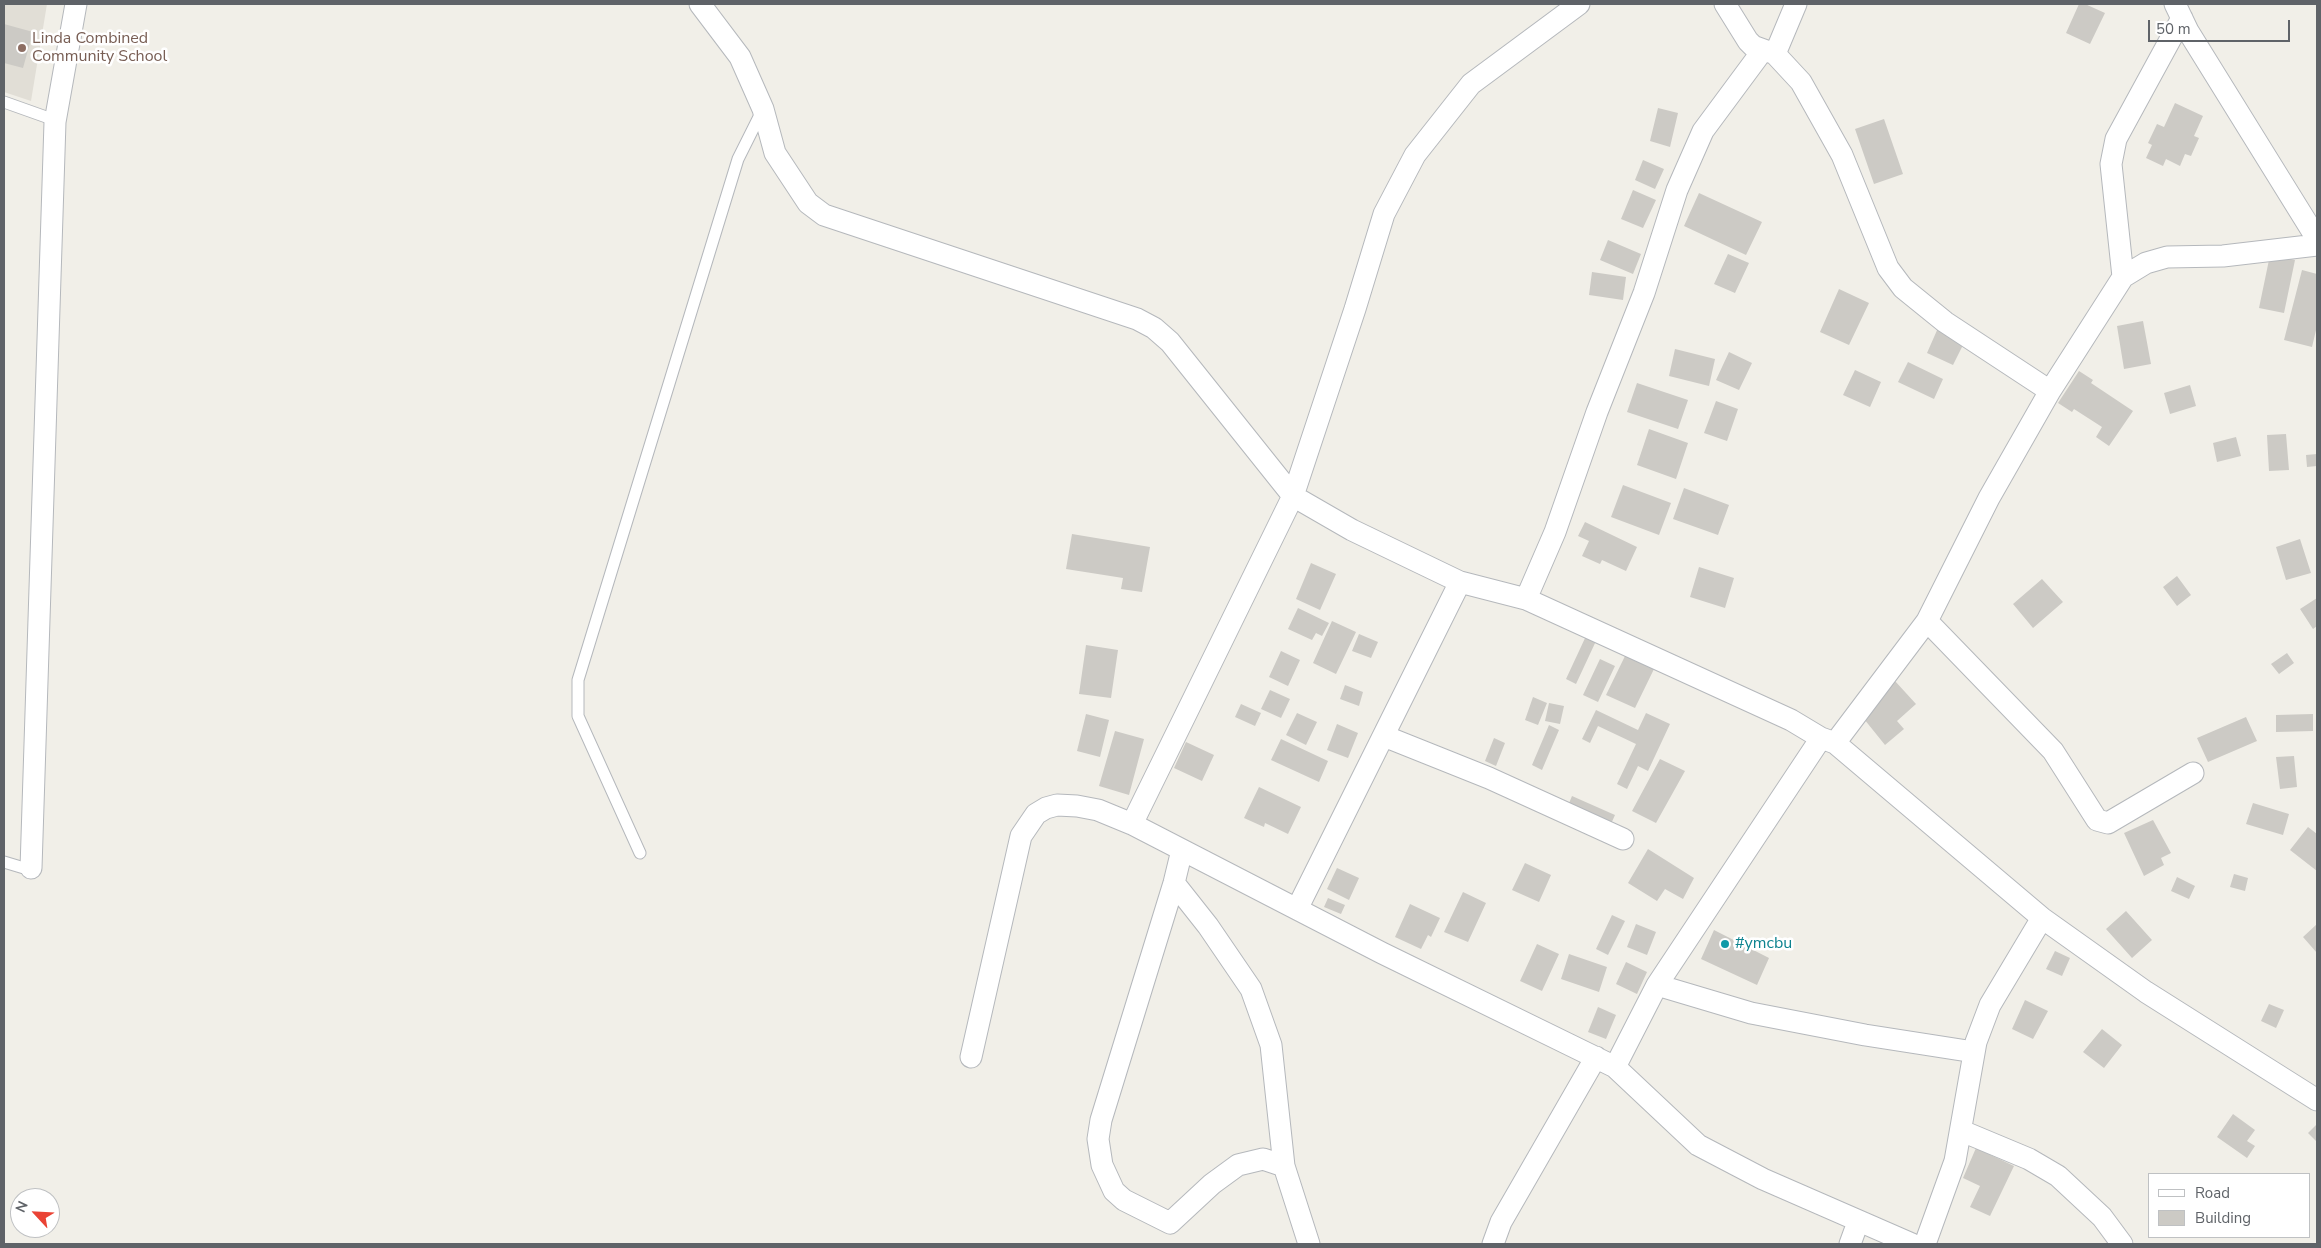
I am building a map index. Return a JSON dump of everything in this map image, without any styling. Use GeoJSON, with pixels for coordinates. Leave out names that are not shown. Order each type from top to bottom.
{"type":"FeatureCollection","features":[{"type":"Feature","properties":{"kind":"street"},"geometry":{"type":"LineString","coordinates":[[31,868],[54,122],[76,4]]}},
{"type":"Feature","properties":{"kind":"street"},"geometry":{"type":"LineString","coordinates":[[700,4],[740,57],[763,109],[776,153],[808,203],[824,216],[1137,319],[1154,328],[1170,342],[1293,496],[1352,530],[1460,582],[1526,598],[1791,720],[1828,740],[2042,918],[2146,992],[2317,1100]]}},
{"type":"Feature","properties":{"kind":"street"},"geometry":{"type":"LineString","coordinates":[[1132,824],[1293,496],[1355,309],[1384,214],[1415,155],[1471,84],[1556,23],[1579,4]]}},
{"type":"Feature","properties":{"kind":"street"},"geometry":{"type":"LineString","coordinates":[[1725,4],[1748,41],[1769,52],[1801,82],[1842,155],[1888,268],[1903,288],[1945,322],[2050,391]]}},
{"type":"Feature","properties":{"kind":"street"},"geometry":{"type":"LineString","coordinates":[[1526,598],[1555,532],[1597,412],[1644,293],[1677,190],[1703,131],[1769,52],[1796,4]]}},
{"type":"Feature","properties":{"kind":"street"},"geometry":{"type":"LineString","coordinates":[[2179,11],[2317,239]]}},
{"type":"Feature","properties":{"kind":"street"},"geometry":{"type":"LineString","coordinates":[[2123,277],[2118,214],[2111,164],[2116,139],[2179,11]]}},
{"type":"Feature","properties":{"kind":"street"},"geometry":{"type":"LineString","coordinates":[[1615,1067],[1656,985],[1828,740],[1927,621],[1989,498],[2050,391],[2123,277],[2146,263],[2167,257],[2224,256],[2317,245]]}},
{"type":"Feature","properties":{"kind":"street"},"geometry":{"type":"LineString","coordinates":[[1297,910],[1460,582]]}},
{"type":"Feature","properties":{"kind":"street"},"geometry":{"type":"LineString","coordinates":[[1927,621],[2053,751],[2097,820],[2108,823],[2193,773]]}},
{"type":"Feature","properties":{"kind":"street"},"geometry":{"type":"LineString","coordinates":[[1384,736],[1489,778],[1623,840]]}},
{"type":"Feature","properties":{"kind":"street"},"geometry":{"type":"LineString","coordinates":[[971,1058],[1003,906],[1021,836],[1027,824],[1036,814],[1057,805],[1098,810],[1132,824],[1297,910],[1615,1067],[1698,1145],[1763,1179],[1912,1244]]}},
{"type":"Feature","properties":{"kind":"street"},"geometry":{"type":"LineString","coordinates":[[1182,850],[1174,883],[1101,1120],[1098,1139],[1104,1170],[1114,1191],[1124,1200],[1170,1223],[1212,1184],[1238,1165],[1263,1159],[1284,1166]]}},
{"type":"Feature","properties":{"kind":"street"},"geometry":{"type":"LineString","coordinates":[[1174,883],[1208,926],[1251,989],[1271,1045],[1284,1166],[1308,1244]]}},
{"type":"Feature","properties":{"kind":"street"},"geometry":{"type":"LineString","coordinates":[[1925,1244],[1955,1161],[1962,1131],[1974,1052],[1990,1005],[2042,918]]}},
{"type":"Feature","properties":{"kind":"street"},"geometry":{"type":"LineString","coordinates":[[1656,985],[1751,1013],[1866,1035],[1974,1052]]}},
{"type":"Feature","properties":{"kind":"street"},"geometry":{"type":"LineString","coordinates":[[1493,1244],[1501,1222],[1596,1058]]}},
{"type":"Feature","properties":{"kind":"street"},"geometry":{"type":"LineString","coordinates":[[1962,1131],[2029,1159],[2058,1176],[2102,1217],[2122,1244]]}},
{"type":"Feature","properties":{"kind":"street"},"geometry":{"type":"LineString","coordinates":[[1850,1244],[1858,1222]]}},
{"type":"Feature","properties":{"kind":"lane"},"geometry":{"type":"LineString","coordinates":[[4,102],[50,118],[54,122]]}},
{"type":"Feature","properties":{"kind":"lane"},"geometry":{"type":"LineString","coordinates":[[640,853],[578,716],[578,680],[738,159],[763,109]]}},
{"type":"Feature","properties":{"kind":"lane"},"geometry":{"type":"LineString","coordinates":[[4,862],[24,868],[31,868]]}},
{"type":"Feature","properties":{"kind":"shaded area","name":"Linda Combined Community School"},"geometry":{"type":"Polygon","coordinates":[[[4,4],[47,4],[31,101],[4,92],[4,4]]]}},
{"type":"Feature","properties":{"kind":"building"},"geometry":{"type":"Polygon","coordinates":[[[2079,4],[2085,4],[2105,13],[2090,44],[2066,33],[2079,4]]]}},
{"type":"Feature","properties":{"kind":"building"},"geometry":{"type":"Polygon","coordinates":[[[4,24],[33,32],[23,68],[4,63],[4,24]]]}},
{"type":"Feature","properties":{"kind":"building"},"geometry":{"type":"Polygon","coordinates":[[[2175,103],[2203,116],[2194,136],[2199,138],[2191,156],[2185,154],[2180,166],[2166,159],[2163,166],[2146,158],[2152,145],[2148,143],[2157,124],[2164,127],[2175,103]]]}},
{"type":"Feature","properties":{"kind":"building"},"geometry":{"type":"Polygon","coordinates":[[[1658,108],[1678,113],[1670,147],[1650,141],[1658,108]]]}},
{"type":"Feature","properties":{"kind":"building"},"geometry":{"type":"Polygon","coordinates":[[[1884,119],[1903,174],[1874,184],[1855,129],[1884,119]]]}},
{"type":"Feature","properties":{"kind":"building"},"geometry":{"type":"Polygon","coordinates":[[[1643,160],[1664,169],[1655,189],[1635,180],[1643,160]]]}},
{"type":"Feature","properties":{"kind":"building"},"geometry":{"type":"Polygon","coordinates":[[[1633,190],[1656,200],[1643,228],[1621,219],[1633,190]]]}},
{"type":"Feature","properties":{"kind":"building"},"geometry":{"type":"Polygon","coordinates":[[[1699,193],[1762,222],[1746,255],[1684,226],[1699,193]]]}},
{"type":"Feature","properties":{"kind":"building"},"geometry":{"type":"Polygon","coordinates":[[[1608,240],[1641,254],[1633,274],[1600,260],[1608,240]]]}},
{"type":"Feature","properties":{"kind":"building"},"geometry":{"type":"Polygon","coordinates":[[[1728,254],[1749,263],[1735,293],[1714,284],[1728,254]]]}},
{"type":"Feature","properties":{"kind":"building"},"geometry":{"type":"Polygon","coordinates":[[[2270,255],[2295,260],[2284,313],[2259,308],[2270,255]]]}},
{"type":"Feature","properties":{"kind":"building"},"geometry":{"type":"Polygon","coordinates":[[[2302,270],[2317,274],[2317,326],[2312,347],[2284,340],[2302,270]]]}},
{"type":"Feature","properties":{"kind":"building"},"geometry":{"type":"Polygon","coordinates":[[[1592,272],[1626,277],[1623,300],[1589,295],[1592,272]]]}},
{"type":"Feature","properties":{"kind":"building"},"geometry":{"type":"Polygon","coordinates":[[[1839,289],[1869,303],[1849,345],[1820,332],[1839,289]]]}},
{"type":"Feature","properties":{"kind":"building"},"geometry":{"type":"Polygon","coordinates":[[[2143,321],[2151,364],[2124,369],[2117,326],[2143,321]]]}},
{"type":"Feature","properties":{"kind":"building"},"geometry":{"type":"Polygon","coordinates":[[[1938,328],[1965,341],[1953,365],[1927,353],[1938,328]]]}},
{"type":"Feature","properties":{"kind":"building"},"geometry":{"type":"Polygon","coordinates":[[[1675,349],[1715,359],[1709,386],[1669,376],[1675,349]]]}},
{"type":"Feature","properties":{"kind":"building"},"geometry":{"type":"Polygon","coordinates":[[[1729,352],[1752,363],[1739,390],[1716,380],[1729,352]]]}},
{"type":"Feature","properties":{"kind":"building"},"geometry":{"type":"Polygon","coordinates":[[[1908,362],[1943,379],[1934,399],[1898,382],[1908,362]]]}},
{"type":"Feature","properties":{"kind":"building"},"geometry":{"type":"Polygon","coordinates":[[[1855,370],[1881,382],[1870,407],[1843,395],[1855,370]]]}},
{"type":"Feature","properties":{"kind":"building"},"geometry":{"type":"Polygon","coordinates":[[[2079,371],[2093,380],[2091,383],[2133,411],[2109,446],[2096,437],[2102,427],[2074,409],[2072,412],[2058,403],[2079,371]]]}},
{"type":"Feature","properties":{"kind":"building"},"geometry":{"type":"Polygon","coordinates":[[[1637,383],[1688,400],[1678,429],[1627,412],[1637,383]]]}},
{"type":"Feature","properties":{"kind":"building"},"geometry":{"type":"Polygon","coordinates":[[[2190,385],[2196,406],[2170,414],[2164,393],[2190,385]]]}},
{"type":"Feature","properties":{"kind":"building"},"geometry":{"type":"Polygon","coordinates":[[[1716,401],[1738,409],[1727,441],[1704,433],[1716,401]]]}},
{"type":"Feature","properties":{"kind":"building"},"geometry":{"type":"Polygon","coordinates":[[[1649,429],[1688,443],[1676,479],[1637,465],[1649,429]]]}},
{"type":"Feature","properties":{"kind":"building"},"geometry":{"type":"Polygon","coordinates":[[[2286,434],[2289,470],[2269,471],[2267,435],[2286,434]]]}},
{"type":"Feature","properties":{"kind":"building"},"geometry":{"type":"Polygon","coordinates":[[[2236,437],[2241,456],[2217,462],[2213,443],[2236,437]]]}},
{"type":"Feature","properties":{"kind":"building"},"geometry":{"type":"Polygon","coordinates":[[[2317,454],[2317,466],[2307,467],[2306,455],[2317,454]]]}},
{"type":"Feature","properties":{"kind":"building"},"geometry":{"type":"Polygon","coordinates":[[[1623,485],[1671,503],[1659,535],[1611,517],[1623,485]]]}},
{"type":"Feature","properties":{"kind":"building"},"geometry":{"type":"Polygon","coordinates":[[[1684,488],[1729,505],[1718,535],[1673,519],[1684,488]]]}},
{"type":"Feature","properties":{"kind":"building"},"geometry":{"type":"Polygon","coordinates":[[[1585,522],[1637,547],[1626,571],[1602,560],[1600,564],[1582,556],[1589,541],[1578,536],[1585,522]]]}},
{"type":"Feature","properties":{"kind":"building"},"geometry":{"type":"Polygon","coordinates":[[[1072,534],[1150,547],[1142,592],[1121,589],[1123,578],[1066,569],[1072,534]]]}},
{"type":"Feature","properties":{"kind":"building"},"geometry":{"type":"Polygon","coordinates":[[[2300,539],[2311,573],[2286,580],[2276,547],[2300,539]]]}},
{"type":"Feature","properties":{"kind":"building"},"geometry":{"type":"Polygon","coordinates":[[[1311,563],[1336,574],[1320,610],[1296,599],[1311,563]]]}},
{"type":"Feature","properties":{"kind":"building"},"geometry":{"type":"Polygon","coordinates":[[[1699,567],[1734,578],[1725,608],[1690,597],[1699,567]]]}},
{"type":"Feature","properties":{"kind":"building"},"geometry":{"type":"Polygon","coordinates":[[[2177,576],[2191,595],[2177,606],[2163,587],[2177,576]]]}},
{"type":"Feature","properties":{"kind":"building"},"geometry":{"type":"Polygon","coordinates":[[[2042,579],[2063,602],[2033,628],[2013,604],[2042,579]]]}},
{"type":"Feature","properties":{"kind":"building"},"geometry":{"type":"Polygon","coordinates":[[[2317,598],[2317,626],[2313,629],[2300,609],[2317,598]]]}},
{"type":"Feature","properties":{"kind":"building"},"geometry":{"type":"Polygon","coordinates":[[[1298,608],[1329,623],[1322,636],[1316,633],[1312,640],[1288,629],[1298,608]]]}},
{"type":"Feature","properties":{"kind":"building"},"geometry":{"type":"Polygon","coordinates":[[[1332,621],[1356,632],[1336,674],[1313,663],[1332,621]]]}},
{"type":"Feature","properties":{"kind":"building"},"geometry":{"type":"Polygon","coordinates":[[[1359,634],[1378,642],[1371,658],[1352,651],[1359,634]]]}},
{"type":"Feature","properties":{"kind":"building"},"geometry":{"type":"Polygon","coordinates":[[[1586,636],[1596,641],[1576,684],[1566,679],[1586,636]]]}},
{"type":"Feature","properties":{"kind":"building"},"geometry":{"type":"Polygon","coordinates":[[[1086,645],[1118,650],[1111,698],[1079,694],[1086,645]]]}},
{"type":"Feature","properties":{"kind":"building"},"geometry":{"type":"Polygon","coordinates":[[[1281,651],[1300,660],[1288,686],[1269,677],[1281,651]]]}},
{"type":"Feature","properties":{"kind":"building"},"geometry":{"type":"Polygon","coordinates":[[[2287,653],[2294,663],[2279,674],[2271,664],[2287,653]]]}},
{"type":"Feature","properties":{"kind":"building"},"geometry":{"type":"Polygon","coordinates":[[[1625,656],[1654,669],[1635,708],[1606,695],[1625,656]]]}},
{"type":"Feature","properties":{"kind":"building"},"geometry":{"type":"Polygon","coordinates":[[[1600,659],[1615,666],[1598,702],[1583,695],[1600,659]]]}},
{"type":"Feature","properties":{"kind":"building"},"geometry":{"type":"Polygon","coordinates":[[[1895,681],[1916,704],[1897,721],[1904,729],[1885,745],[1860,714],[1895,681]]]}},
{"type":"Feature","properties":{"kind":"building"},"geometry":{"type":"Polygon","coordinates":[[[1345,685],[1363,692],[1359,706],[1340,699],[1345,685]]]}},
{"type":"Feature","properties":{"kind":"building"},"geometry":{"type":"Polygon","coordinates":[[[1270,690],[1290,699],[1281,718],[1261,709],[1270,690]]]}},
{"type":"Feature","properties":{"kind":"building"},"geometry":{"type":"Polygon","coordinates":[[[1533,697],[1547,703],[1538,725],[1525,720],[1533,697]]]}},
{"type":"Feature","properties":{"kind":"building"},"geometry":{"type":"Polygon","coordinates":[[[1549,703],[1564,706],[1560,724],[1545,721],[1549,703]]]}},
{"type":"Feature","properties":{"kind":"building"},"geometry":{"type":"Polygon","coordinates":[[[1241,704],[1261,713],[1255,726],[1235,717],[1241,704]]]}},
{"type":"Feature","properties":{"kind":"building"},"geometry":{"type":"Polygon","coordinates":[[[1596,710],[1638,730],[1646,713],[1670,724],[1648,771],[1638,766],[1627,789],[1617,784],[1636,744],[1598,726],[1590,743],[1582,739],[1596,710]]]}},
{"type":"Feature","properties":{"kind":"building"},"geometry":{"type":"Polygon","coordinates":[[[1297,713],[1317,722],[1306,745],[1286,735],[1297,713]]]}},
{"type":"Feature","properties":{"kind":"building"},"geometry":{"type":"Polygon","coordinates":[[[1086,714],[1109,720],[1100,757],[1077,751],[1086,714]]]}},
{"type":"Feature","properties":{"kind":"building"},"geometry":{"type":"Polygon","coordinates":[[[2313,714],[2313,731],[2276,732],[2276,715],[2313,714]]]}},
{"type":"Feature","properties":{"kind":"building"},"geometry":{"type":"Polygon","coordinates":[[[2246,717],[2257,741],[2208,762],[2197,738],[2246,717]]]}},
{"type":"Feature","properties":{"kind":"building"},"geometry":{"type":"Polygon","coordinates":[[[1337,724],[1358,733],[1348,758],[1327,750],[1337,724]]]}},
{"type":"Feature","properties":{"kind":"building"},"geometry":{"type":"Polygon","coordinates":[[[1549,725],[1559,730],[1542,770],[1532,765],[1549,725]]]}},
{"type":"Feature","properties":{"kind":"building"},"geometry":{"type":"Polygon","coordinates":[[[1115,731],[1144,739],[1129,795],[1099,786],[1115,731]]]}},
{"type":"Feature","properties":{"kind":"building"},"geometry":{"type":"Polygon","coordinates":[[[1494,738],[1505,743],[1496,766],[1485,761],[1494,738]]]}},
{"type":"Feature","properties":{"kind":"building"},"geometry":{"type":"Polygon","coordinates":[[[1281,739],[1328,761],[1319,782],[1271,760],[1281,739]]]}},
{"type":"Feature","properties":{"kind":"building"},"geometry":{"type":"Polygon","coordinates":[[[1186,742],[1214,755],[1202,781],[1174,768],[1186,742]]]}},
{"type":"Feature","properties":{"kind":"building"},"geometry":{"type":"Polygon","coordinates":[[[2294,756],[2297,787],[2280,789],[2276,757],[2294,756]]]}},
{"type":"Feature","properties":{"kind":"building"},"geometry":{"type":"Polygon","coordinates":[[[1660,759],[1685,771],[1656,823],[1632,811],[1660,759]]]}},
{"type":"Feature","properties":{"kind":"building"},"geometry":{"type":"Polygon","coordinates":[[[1259,787],[1301,807],[1288,834],[1265,823],[1264,827],[1244,818],[1259,787]]]}},
{"type":"Feature","properties":{"kind":"building"},"geometry":{"type":"Polygon","coordinates":[[[1572,796],[1615,815],[1610,826],[1567,808],[1572,796]]]}},
{"type":"Feature","properties":{"kind":"building"},"geometry":{"type":"Polygon","coordinates":[[[2253,803],[2289,814],[2283,835],[2246,824],[2253,803]]]}},
{"type":"Feature","properties":{"kind":"building"},"geometry":{"type":"Polygon","coordinates":[[[2153,820],[2171,853],[2161,858],[2164,865],[2144,876],[2124,833],[2153,820]]]}},
{"type":"Feature","properties":{"kind":"building"},"geometry":{"type":"Polygon","coordinates":[[[2308,827],[2317,834],[2317,871],[2290,850],[2308,827]]]}},
{"type":"Feature","properties":{"kind":"building"},"geometry":{"type":"Polygon","coordinates":[[[1648,849],[1694,878],[1683,899],[1665,889],[1657,901],[1628,883],[1648,849]]]}},
{"type":"Feature","properties":{"kind":"building"},"geometry":{"type":"Polygon","coordinates":[[[1525,863],[1551,875],[1539,902],[1512,890],[1525,863]]]}},
{"type":"Feature","properties":{"kind":"building"},"geometry":{"type":"Polygon","coordinates":[[[1337,868],[1359,878],[1349,900],[1327,889],[1337,868]]]}},
{"type":"Feature","properties":{"kind":"building"},"geometry":{"type":"Polygon","coordinates":[[[2234,874],[2248,878],[2245,891],[2230,887],[2234,874]]]}},
{"type":"Feature","properties":{"kind":"building"},"geometry":{"type":"Polygon","coordinates":[[[2177,877],[2195,886],[2189,899],[2171,891],[2177,877]]]}},
{"type":"Feature","properties":{"kind":"building"},"geometry":{"type":"Polygon","coordinates":[[[1463,892],[1486,903],[1468,942],[1444,932],[1463,892]]]}},
{"type":"Feature","properties":{"kind":"building"},"geometry":{"type":"Polygon","coordinates":[[[1328,898],[1345,905],[1341,914],[1324,907],[1328,898]]]}},
{"type":"Feature","properties":{"kind":"building"},"geometry":{"type":"Polygon","coordinates":[[[1410,904],[1440,918],[1431,937],[1428,935],[1421,949],[1395,937],[1410,904]]]}},
{"type":"Feature","properties":{"kind":"building"},"geometry":{"type":"Polygon","coordinates":[[[2126,911],[2152,940],[2132,958],[2106,929],[2126,911]]]}},
{"type":"Feature","properties":{"kind":"building"},"geometry":{"type":"Polygon","coordinates":[[[1612,915],[1625,921],[1608,955],[1596,949],[1612,915]]]}},
{"type":"Feature","properties":{"kind":"building"},"geometry":{"type":"Polygon","coordinates":[[[1636,924],[1656,932],[1647,955],[1627,947],[1636,924]]]}},
{"type":"Feature","properties":{"kind":"building"},"geometry":{"type":"Polygon","coordinates":[[[2317,924],[2317,953],[2303,937],[2317,924]]]}},
{"type":"Feature","properties":{"kind":"building","name":"#ymcbu"},"geometry":{"type":"Polygon","coordinates":[[[1714,930],[1769,958],[1757,985],[1701,959],[1714,930]]]}},
{"type":"Feature","properties":{"kind":"building"},"geometry":{"type":"Polygon","coordinates":[[[1537,944],[1559,954],[1542,991],[1520,981],[1537,944]]]}},
{"type":"Feature","properties":{"kind":"building"},"geometry":{"type":"Polygon","coordinates":[[[2055,951],[2070,958],[2062,976],[2046,969],[2055,951]]]}},
{"type":"Feature","properties":{"kind":"building"},"geometry":{"type":"Polygon","coordinates":[[[1569,954],[1607,967],[1599,992],[1561,979],[1569,954]]]}},
{"type":"Feature","properties":{"kind":"building"},"geometry":{"type":"Polygon","coordinates":[[[1626,962],[1647,972],[1637,994],[1616,984],[1626,962]]]}},
{"type":"Feature","properties":{"kind":"building"},"geometry":{"type":"Polygon","coordinates":[[[2025,1000],[2048,1011],[2033,1039],[2012,1029],[2025,1000]]]}},
{"type":"Feature","properties":{"kind":"building"},"geometry":{"type":"Polygon","coordinates":[[[2269,1004],[2284,1010],[2276,1028],[2261,1021],[2269,1004]]]}},
{"type":"Feature","properties":{"kind":"building"},"geometry":{"type":"Polygon","coordinates":[[[1598,1007],[1616,1015],[1606,1039],[1588,1032],[1598,1007]]]}},
{"type":"Feature","properties":{"kind":"building"},"geometry":{"type":"Polygon","coordinates":[[[2102,1029],[2122,1045],[2104,1068],[2083,1052],[2102,1029]]]}},
{"type":"Feature","properties":{"kind":"building"},"geometry":{"type":"Polygon","coordinates":[[[2233,1114],[2255,1130],[2247,1141],[2255,1146],[2247,1158],[2217,1137],[2233,1114]]]}},
{"type":"Feature","properties":{"kind":"building"},"geometry":{"type":"Polygon","coordinates":[[[2317,1124],[2317,1139],[2316,1141],[2308,1133],[2317,1124]]]}},
{"type":"Feature","properties":{"kind":"building"},"geometry":{"type":"Polygon","coordinates":[[[1976,1148],[2014,1166],[1990,1216],[1970,1207],[1980,1186],[1963,1178],[1976,1148]]]}},
{"type":"Feature","properties":{"kind":"place","name":"Linda Combined Community School"},"geometry":{"type":"Point","coordinates":[22,48]}},
{"type":"Feature","properties":{"kind":"place","name":"#ymcbu"},"geometry":{"type":"Point","coordinates":[1725,944]}}]}
